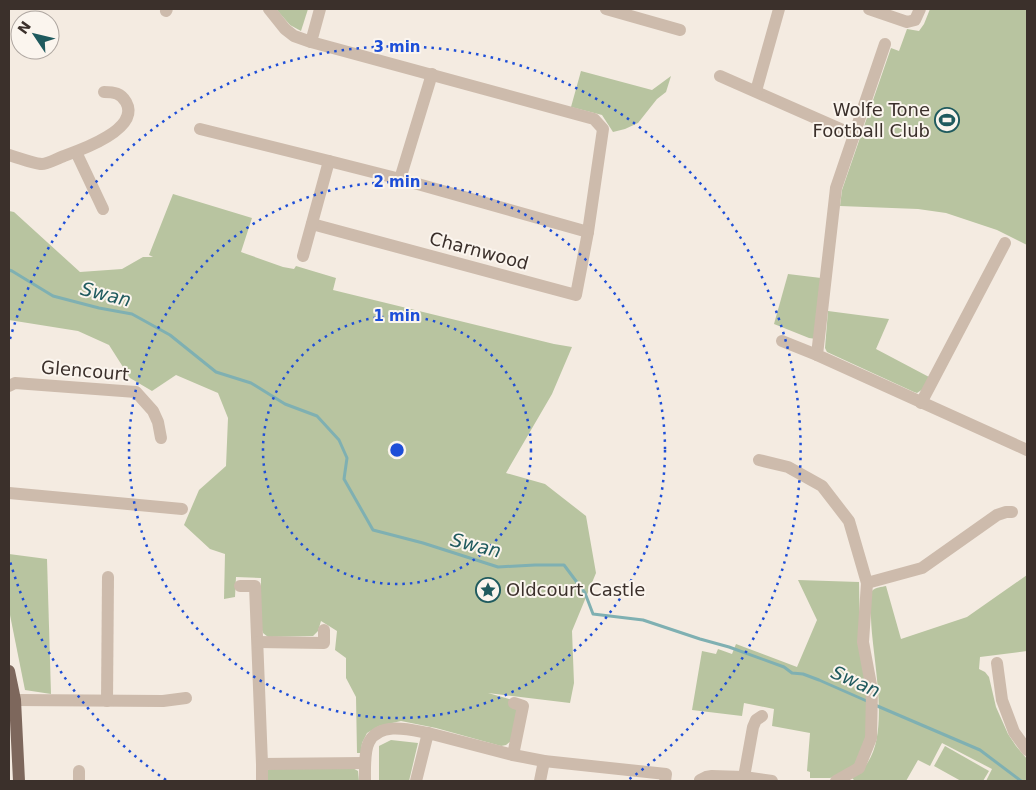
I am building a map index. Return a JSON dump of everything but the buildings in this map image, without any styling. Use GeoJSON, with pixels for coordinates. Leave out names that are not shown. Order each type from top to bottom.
{"type":"FeatureCollection","features":[{"type":"Feature","properties":{"kind":"main road"},"geometry":{"type":"LineString","coordinates":[[9,671],[15,700],[19,781]]}},
{"type":"Feature","properties":{"kind":"street","name":"Charnwood"},"geometry":{"type":"LineString","coordinates":[[269,9],[285,29],[294,36],[594,118],[603,129],[588,232],[576,295],[312,224]]}},
{"type":"Feature","properties":{"kind":"street"},"geometry":{"type":"LineString","coordinates":[[311,42],[320,9]]}},
{"type":"Feature","properties":{"kind":"street"},"geometry":{"type":"LineString","coordinates":[[606,9],[680,30]]}},
{"type":"Feature","properties":{"kind":"street"},"geometry":{"type":"LineString","coordinates":[[756,91],[779,9]]}},
{"type":"Feature","properties":{"kind":"street"},"geometry":{"type":"LineString","coordinates":[[869,9],[908,22],[915,20],[920,9]]}},
{"type":"Feature","properties":{"kind":"street"},"geometry":{"type":"LineString","coordinates":[[817,355],[836,188],[886,44]]}},
{"type":"Feature","properties":{"kind":"street"},"geometry":{"type":"LineString","coordinates":[[400,179],[432,74]]}},
{"type":"Feature","properties":{"kind":"street"},"geometry":{"type":"LineString","coordinates":[[720,76],[854,134]]}},
{"type":"Feature","properties":{"kind":"street"},"geometry":{"type":"LineString","coordinates":[[9,155],[42,164],[76,152],[118,130],[127,118],[128,106],[120,95],[113,92],[104,92]]}},
{"type":"Feature","properties":{"kind":"street"},"geometry":{"type":"LineString","coordinates":[[200,128],[400,179],[588,232]]}},
{"type":"Feature","properties":{"kind":"street"},"geometry":{"type":"LineString","coordinates":[[76,152],[103,209]]}},
{"type":"Feature","properties":{"kind":"street"},"geometry":{"type":"LineString","coordinates":[[303,256],[329,161]]}},
{"type":"Feature","properties":{"kind":"street"},"geometry":{"type":"LineString","coordinates":[[921,403],[1005,243]]}},
{"type":"Feature","properties":{"kind":"street"},"geometry":{"type":"LineString","coordinates":[[782,340],[1027,450]]}},
{"type":"Feature","properties":{"kind":"street","name":"Glencourt"},"geometry":{"type":"LineString","coordinates":[[9,386],[15,383],[136,392],[153,412],[158,422],[161,438]]}},
{"type":"Feature","properties":{"kind":"street"},"geometry":{"type":"LineString","coordinates":[[759,460],[788,467],[822,486],[849,521],[867,583],[863,642],[872,690],[871,738],[859,768],[836,781]]}},
{"type":"Feature","properties":{"kind":"street"},"geometry":{"type":"LineString","coordinates":[[9,493],[182,509]]}},
{"type":"Feature","properties":{"kind":"street"},"geometry":{"type":"LineString","coordinates":[[867,583],[922,568],[997,515],[1012,512]]}},
{"type":"Feature","properties":{"kind":"street"},"geometry":{"type":"LineString","coordinates":[[107,701],[108,577]]}},
{"type":"Feature","properties":{"kind":"street"},"geometry":{"type":"LineString","coordinates":[[240,586],[255,586],[262,781]]}},
{"type":"Feature","properties":{"kind":"street"},"geometry":{"type":"LineString","coordinates":[[258,642],[324,643],[324,630]]}},
{"type":"Feature","properties":{"kind":"street"},"geometry":{"type":"LineString","coordinates":[[997,663],[1002,700],[1014,732],[1027,750]]}},
{"type":"Feature","properties":{"kind":"street"},"geometry":{"type":"LineString","coordinates":[[15,700],[162,701],[186,698]]}},
{"type":"Feature","properties":{"kind":"street"},"geometry":{"type":"LineString","coordinates":[[513,755],[523,706],[514,703]]}},
{"type":"Feature","properties":{"kind":"street"},"geometry":{"type":"LineString","coordinates":[[744,777],[753,727],[756,720],[762,716]]}},
{"type":"Feature","properties":{"kind":"street"},"geometry":{"type":"LineString","coordinates":[[365,781],[365,763],[369,742],[379,732],[398,728],[428,733],[513,755],[666,774],[665,781]]}},
{"type":"Feature","properties":{"kind":"street"},"geometry":{"type":"LineString","coordinates":[[416,781],[428,733]]}},
{"type":"Feature","properties":{"kind":"street"},"geometry":{"type":"LineString","coordinates":[[540,781],[544,760]]}},
{"type":"Feature","properties":{"kind":"street"},"geometry":{"type":"LineString","coordinates":[[262,764],[365,763]]}},
{"type":"Feature","properties":{"kind":"street"},"geometry":{"type":"LineString","coordinates":[[700,780],[712,776],[744,777],[772,781]]}},
{"type":"Feature","properties":{"kind":"green space"},"geometry":{"type":"Polygon","coordinates":[[[276,9],[308,9],[301,31],[290,25],[276,9]]]}},
{"type":"Feature","properties":{"kind":"green space","name":"Wolfe Tone Football Club"},"geometry":{"type":"Polygon","coordinates":[[[930,9],[1027,9],[1027,245],[997,230],[946,213],[918,209],[840,206],[842,190],[891,48],[899,51],[907,29],[919,31],[930,9]]]}},
{"type":"Feature","properties":{"kind":"green space"},"geometry":{"type":"Polygon","coordinates":[[[581,71],[652,90],[671,76],[666,92],[657,99],[638,123],[613,132],[602,115],[571,107],[581,71]]]}},
{"type":"Feature","properties":{"kind":"green space"},"geometry":{"type":"Polygon","coordinates":[[[173,194],[252,218],[241,252],[283,267],[294,269],[296,266],[336,278],[333,290],[572,347],[552,394],[506,473],[545,484],[586,516],[596,573],[572,631],[574,683],[570,703],[488,693],[513,700],[517,710],[511,741],[506,745],[501,746],[436,728],[401,721],[379,726],[367,733],[362,743],[361,753],[357,753],[356,697],[346,678],[346,658],[335,650],[337,631],[321,621],[318,631],[313,636],[268,637],[263,633],[261,627],[261,578],[236,577],[235,597],[224,599],[225,554],[210,549],[184,525],[199,490],[226,466],[228,418],[218,393],[176,375],[152,391],[130,378],[109,345],[78,331],[9,320],[9,211],[14,212],[80,272],[122,269],[143,257],[153,257],[149,255],[173,194]]]}},
{"type":"Feature","properties":{"kind":"green space"},"geometry":{"type":"Polygon","coordinates":[[[788,274],[821,278],[816,339],[774,324],[788,274]]]}},
{"type":"Feature","properties":{"kind":"green space"},"geometry":{"type":"Polygon","coordinates":[[[828,311],[889,319],[876,349],[929,377],[923,389],[917,393],[914,392],[827,352],[825,348],[828,311]]]}},
{"type":"Feature","properties":{"kind":"green space"},"geometry":{"type":"Polygon","coordinates":[[[9,554],[47,559],[51,694],[25,690],[9,610],[9,554]]]}},
{"type":"Feature","properties":{"kind":"green space"},"geometry":{"type":"Polygon","coordinates":[[[1027,575],[1027,651],[980,657],[979,669],[989,677],[996,707],[1008,734],[1027,759],[1027,781],[986,781],[992,769],[942,743],[930,766],[918,760],[906,781],[855,781],[852,778],[868,762],[878,731],[878,692],[872,634],[872,591],[886,586],[901,639],[967,617],[1027,575]]]}},
{"type":"Feature","properties":{"kind":"green space"},"geometry":{"type":"Polygon","coordinates":[[[798,580],[859,582],[860,639],[868,705],[868,731],[858,760],[852,767],[830,778],[810,778],[810,772],[807,771],[810,733],[772,726],[774,709],[744,703],[742,716],[692,710],[702,651],[716,654],[718,649],[732,654],[736,644],[797,667],[817,620],[798,580]]]}},
{"type":"Feature","properties":{"kind":"green space"},"geometry":{"type":"Polygon","coordinates":[[[391,740],[418,743],[409,781],[379,781],[379,746],[391,740]]]}},
{"type":"Feature","properties":{"kind":"green space"},"geometry":{"type":"Polygon","coordinates":[[[945,746],[989,771],[983,781],[961,781],[934,766],[945,746]]]}},
{"type":"Feature","properties":{"kind":"green space"},"geometry":{"type":"Polygon","coordinates":[[[271,767],[351,767],[358,771],[359,781],[264,781],[265,773],[271,767]]]}},
{"type":"Feature","properties":{"kind":"waterway","name":"Swan"},"geometry":{"type":"LineString","coordinates":[[9,270],[53,296],[132,314],[170,335],[216,372],[251,383],[285,404],[317,416],[339,440],[347,458],[344,479],[373,530],[423,543],[498,567],[564,565],[585,593],[593,614],[643,620],[729,647],[784,667],[792,673],[803,674],[819,680],[869,702]]}},
{"type":"Feature","properties":{"kind":"waterway","name":"Swan"},"geometry":{"type":"LineString","coordinates":[[875,705],[980,750],[1021,781]]}},
{"type":"Feature","properties":{"kind":"place","name":"Wolfe Tone Football Club"},"geometry":{"type":"Point","coordinates":[947,120]}},
{"type":"Feature","properties":{"kind":"place","name":"Oldcourt Castle"},"geometry":{"type":"Point","coordinates":[488,590]}}]}
